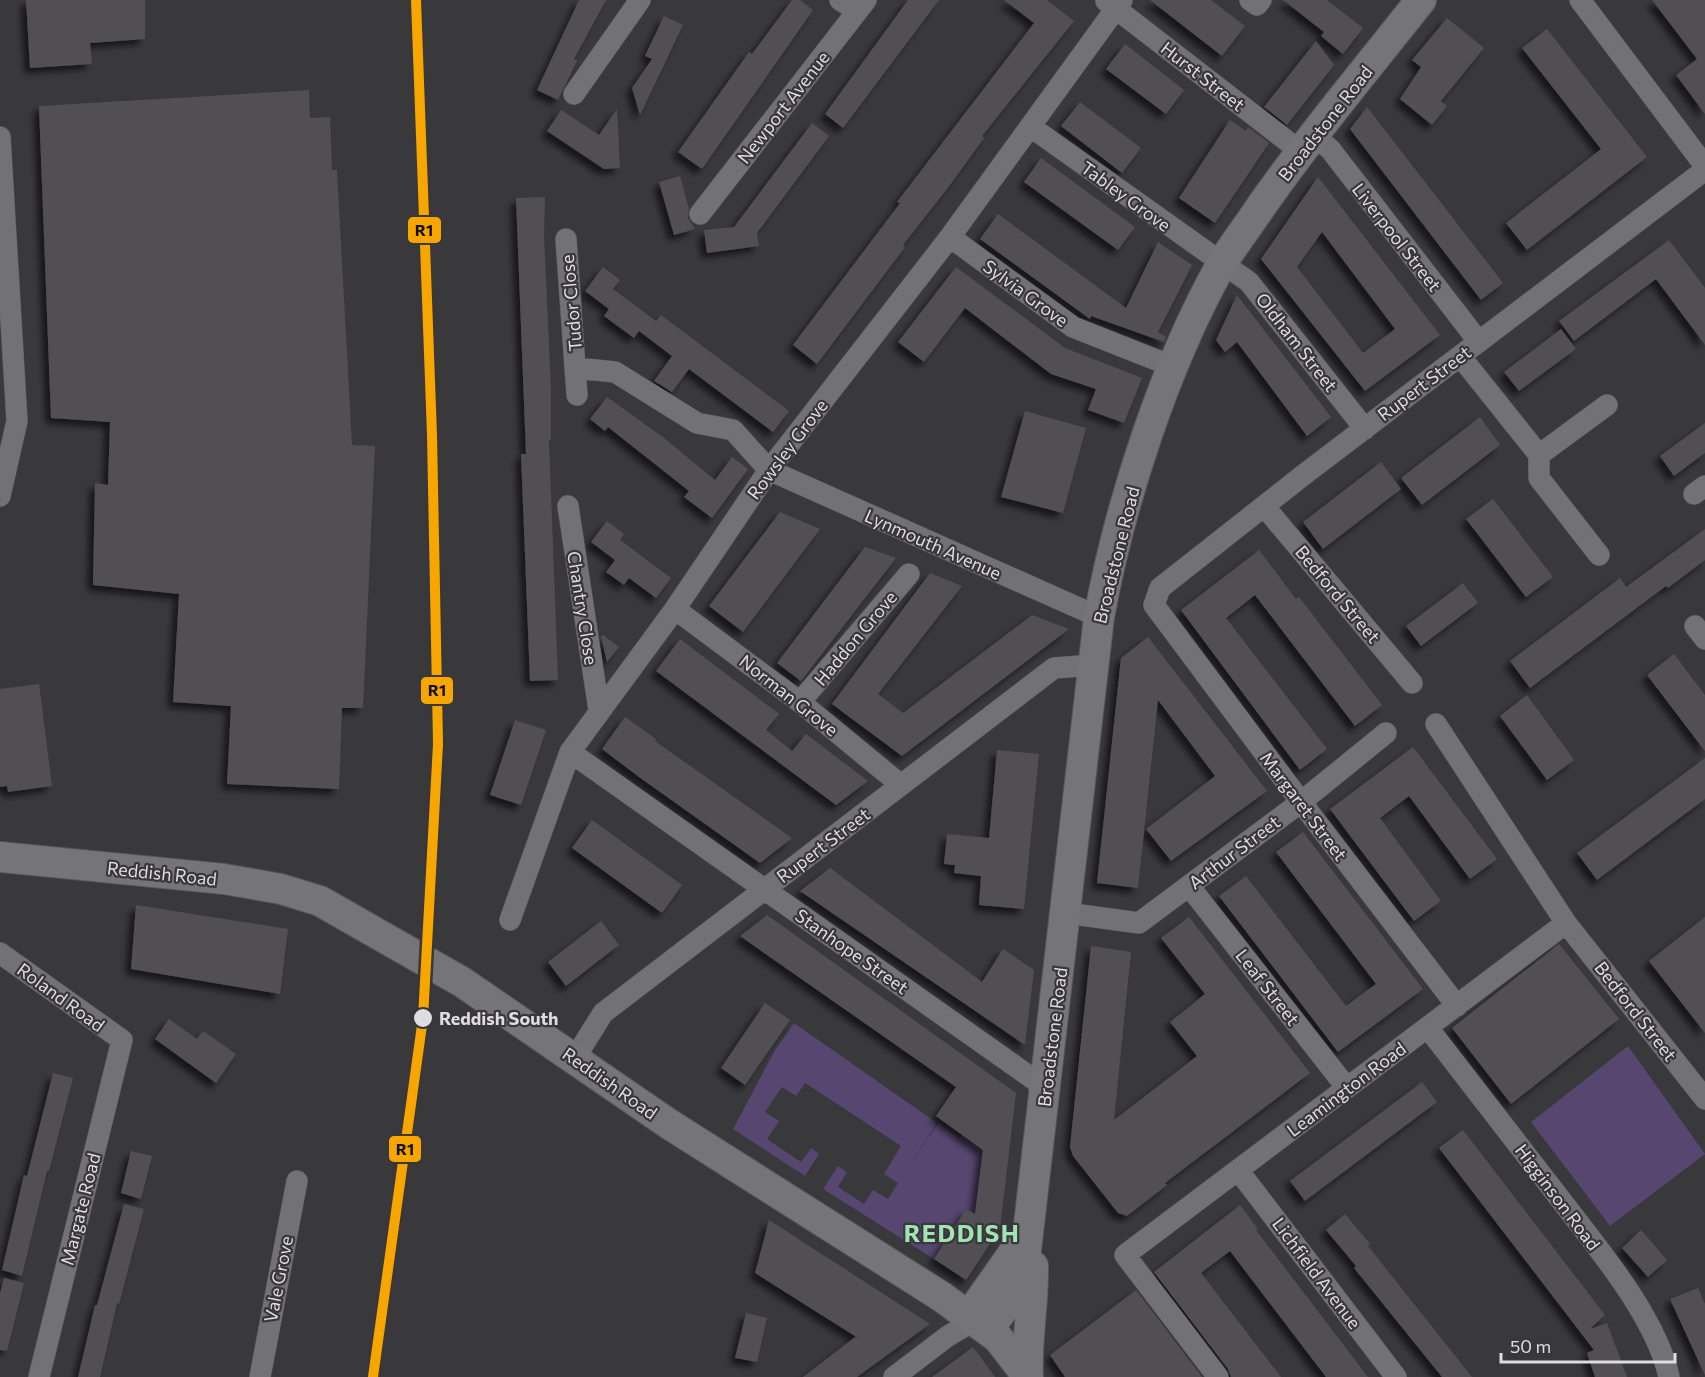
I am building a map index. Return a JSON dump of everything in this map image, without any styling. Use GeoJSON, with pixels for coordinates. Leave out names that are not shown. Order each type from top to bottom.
{"type":"FeatureCollection","features":[{"type":"Feature","properties":{"kind":"main road","name":"Broadstone Road"},"geometry":{"type":"LineString","coordinates":[[977,1322],[1022,1286],[1099,617],[1112,555],[1141,457],[1173,367],[1222,264],[1306,143],[1421,0]]}},
{"type":"Feature","properties":{"kind":"main road","name":"Reddish Road"},"geometry":{"type":"LineString","coordinates":[[0,857],[247,883],[281,889],[320,901],[462,982],[669,1124],[977,1322],[1028,1377]]}},
{"type":"Feature","properties":{"kind":"main road"},"geometry":{"type":"LineString","coordinates":[[1028,1377],[1027,1344],[1034,1298],[1030,1227]]}},
{"type":"Feature","properties":{"kind":"street"},"geometry":{"type":"LineString","coordinates":[[574,94],[640,0]]}},
{"type":"Feature","properties":{"kind":"street"},"geometry":{"type":"LineString","coordinates":[[1250,0],[1257,5],[1261,0]]}},
{"type":"Feature","properties":{"kind":"street"},"geometry":{"type":"LineString","coordinates":[[1580,0],[1705,168]]}},
{"type":"Feature","properties":{"kind":"street","name":"Hurst Street"},"geometry":{"type":"LineString","coordinates":[[1115,2],[1306,143]]}},
{"type":"Feature","properties":{"kind":"street","name":"Rowsley Grove"},"geometry":{"type":"LineString","coordinates":[[510,920],[570,752],[675,609],[769,470],[950,237],[1031,127],[1115,2]]}},
{"type":"Feature","properties":{"kind":"street","name":"Newport Avenue"},"geometry":{"type":"LineString","coordinates":[[700,214],[854,4]]}},
{"type":"Feature","properties":{"kind":"street","name":"Tabley Grove"},"geometry":{"type":"LineString","coordinates":[[1031,127],[1222,264]]}},
{"type":"Feature","properties":{"kind":"street"},"geometry":{"type":"LineString","coordinates":[[0,137],[17,421],[0,496]]}},
{"type":"Feature","properties":{"kind":"street","name":"Liverpool Street"},"geometry":{"type":"LineString","coordinates":[[1306,143],[1330,149],[1479,342]]}},
{"type":"Feature","properties":{"kind":"street","name":"Rupert Street"},"geometry":{"type":"LineString","coordinates":[[1154,605],[1160,588],[1705,168]]}},
{"type":"Feature","properties":{"kind":"street","name":"Sylvia Grove"},"geometry":{"type":"LineString","coordinates":[[950,237],[1072,327],[1173,367]]}},
{"type":"Feature","properties":{"kind":"street","name":"Tudor Close"},"geometry":{"type":"LineString","coordinates":[[566,239],[578,395]]}},
{"type":"Feature","properties":{"kind":"street","name":"Oldham Street"},"geometry":{"type":"LineString","coordinates":[[1222,264],[1249,282],[1365,429]]}},
{"type":"Feature","properties":{"kind":"street"},"geometry":{"type":"LineString","coordinates":[[1460,356],[1539,455],[1539,478],[1599,555]]}},
{"type":"Feature","properties":{"kind":"street","name":"Tudor Close"},"geometry":{"type":"LineString","coordinates":[[576,368],[615,372],[698,423],[733,430],[769,470]]}},
{"type":"Feature","properties":{"kind":"street"},"geometry":{"type":"LineString","coordinates":[[1539,455],[1607,405]]}},
{"type":"Feature","properties":{"kind":"street","name":"Lynmouth Avenue"},"geometry":{"type":"LineString","coordinates":[[769,470],[1099,617]]}},
{"type":"Feature","properties":{"kind":"street","name":"Chantry Close"},"geometry":{"type":"LineString","coordinates":[[568,506],[599,710]]}},
{"type":"Feature","properties":{"kind":"street","name":"Bedford Street"},"geometry":{"type":"LineString","coordinates":[[1264,506],[1412,683]]}},
{"type":"Feature","properties":{"kind":"street","name":"Haddon Grove"},"geometry":{"type":"LineString","coordinates":[[800,702],[909,573]]}},
{"type":"Feature","properties":{"kind":"street","name":"Margaret Street"},"geometry":{"type":"LineString","coordinates":[[1154,605],[1457,1006]]}},
{"type":"Feature","properties":{"kind":"street","name":"Norman Grove"},"geometry":{"type":"LineString","coordinates":[[675,609],[800,702],[901,785]]}},
{"type":"Feature","properties":{"kind":"street","name":"Rupert Street"},"geometry":{"type":"LineString","coordinates":[[575,1058],[603,1013],[1054,668],[1093,665]]}},
{"type":"Feature","properties":{"kind":"street","name":"Bedford Street"},"geometry":{"type":"LineString","coordinates":[[1436,724],[1566,923],[1705,1099]]}},
{"type":"Feature","properties":{"kind":"street","name":"Arthur Street"},"geometry":{"type":"LineString","coordinates":[[1066,913],[1139,923],[1301,802],[1386,733]]}},
{"type":"Feature","properties":{"kind":"street","name":"Stanhope Street"},"geometry":{"type":"LineString","coordinates":[[570,752],[1046,1088]]}},
{"type":"Feature","properties":{"kind":"street","name":"Leaf Street"},"geometry":{"type":"LineString","coordinates":[[1189,886],[1347,1088]]}},
{"type":"Feature","properties":{"kind":"street","name":"Leamington Road"},"geometry":{"type":"LineString","coordinates":[[1218,1377],[1125,1255],[1566,923]]}},
{"type":"Feature","properties":{"kind":"street","name":"Roland Road"},"geometry":{"type":"LineString","coordinates":[[0,953],[122,1040]]}},
{"type":"Feature","properties":{"kind":"street","name":"Higginson Road"},"geometry":{"type":"LineString","coordinates":[[1428,1028],[1596,1246],[1645,1319],[1666,1364],[1669,1377]]}},
{"type":"Feature","properties":{"kind":"street","name":"Margate Road"},"geometry":{"type":"LineString","coordinates":[[39,1377],[122,1040]]}},
{"type":"Feature","properties":{"kind":"street","name":"Lichfield Avenue"},"geometry":{"type":"LineString","coordinates":[[1238,1170],[1396,1377]]}},
{"type":"Feature","properties":{"kind":"street","name":"Vale Grove"},"geometry":{"type":"LineString","coordinates":[[260,1377],[297,1181]]}},
{"type":"Feature","properties":{"kind":"street"},"geometry":{"type":"LineString","coordinates":[[894,1377],[948,1336],[977,1322]]}},
{"type":"Feature","properties":{"kind":"shaded area"},"geometry":{"type":"Polygon","coordinates":[[[794,1023],[937,1123],[906,1170],[938,1123],[959,1138],[962,1135],[983,1150],[975,1214],[966,1209],[934,1259],[823,1189],[838,1166],[847,1172],[838,1187],[864,1204],[873,1190],[888,1199],[898,1183],[884,1174],[901,1146],[805,1083],[796,1096],[782,1087],[765,1112],[779,1121],[767,1139],[801,1162],[811,1148],[819,1154],[805,1176],[733,1129],[775,1050],[794,1023]]]}},
{"type":"Feature","properties":{"kind":"shaded area"},"geometry":{"type":"Polygon","coordinates":[[[1628,1046],[1705,1154],[1610,1226],[1531,1122],[1628,1046]]]}},
{"type":"Feature","properties":{"kind":"building"},"geometry":{"type":"Polygon","coordinates":[[[26,0],[145,0],[145,39],[90,43],[92,64],[30,68],[26,0]]]}},
{"type":"Feature","properties":{"kind":"building"},"geometry":{"type":"Polygon","coordinates":[[[579,0],[606,0],[574,59],[577,61],[558,100],[537,90],[579,0]]]}},
{"type":"Feature","properties":{"kind":"building"},"geometry":{"type":"Polygon","coordinates":[[[792,0],[800,0],[813,10],[702,169],[678,152],[749,52],[752,54],[792,0]]]}},
{"type":"Feature","properties":{"kind":"building"},"geometry":{"type":"Polygon","coordinates":[[[908,0],[939,0],[843,128],[825,114],[908,0]]]}},
{"type":"Feature","properties":{"kind":"building"},"geometry":{"type":"Polygon","coordinates":[[[1004,0],[1047,0],[1074,21],[982,136],[984,138],[950,185],[903,245],[905,247],[817,364],[793,345],[900,203],[897,202],[1034,23],[1004,0]]]}},
{"type":"Feature","properties":{"kind":"building"},"geometry":{"type":"Polygon","coordinates":[[[1150,0],[1211,0],[1245,26],[1222,56],[1150,0]]]}},
{"type":"Feature","properties":{"kind":"building"},"geometry":{"type":"Polygon","coordinates":[[[1283,0],[1327,0],[1363,28],[1343,54],[1321,36],[1324,32],[1283,0]]]}},
{"type":"Feature","properties":{"kind":"building"},"geometry":{"type":"Polygon","coordinates":[[[1652,0],[1705,0],[1705,114],[1676,75],[1697,59],[1652,0]]]}},
{"type":"Feature","properties":{"kind":"building"},"geometry":{"type":"Polygon","coordinates":[[[664,16],[683,25],[640,115],[632,88],[652,59],[645,56],[664,16]]]}},
{"type":"Feature","properties":{"kind":"building"},"geometry":{"type":"Polygon","coordinates":[[[1447,18],[1484,48],[1441,101],[1447,106],[1432,125],[1400,99],[1421,67],[1412,60],[1447,18]]]}},
{"type":"Feature","properties":{"kind":"building"},"geometry":{"type":"Polygon","coordinates":[[[1547,29],[1647,157],[1527,250],[1506,223],[1601,149],[1522,48],[1547,29]]]}},
{"type":"Feature","properties":{"kind":"building"},"geometry":{"type":"Polygon","coordinates":[[[1316,41],[1334,65],[1287,125],[1264,107],[1316,41]]]}},
{"type":"Feature","properties":{"kind":"building"},"geometry":{"type":"Polygon","coordinates":[[[1125,44],[1184,90],[1166,114],[1106,69],[1125,44]]]}},
{"type":"Feature","properties":{"kind":"building"},"geometry":{"type":"Polygon","coordinates":[[[309,90],[310,118],[330,117],[332,170],[337,170],[352,445],[375,446],[363,708],[342,708],[339,789],[227,784],[231,706],[173,702],[179,594],[93,585],[95,483],[108,485],[110,422],[51,418],[39,106],[309,90]]]}},
{"type":"Feature","properties":{"kind":"building"},"geometry":{"type":"Polygon","coordinates":[[[1080,102],[1141,148],[1122,173],[1061,126],[1080,102]]]}},
{"type":"Feature","properties":{"kind":"building"},"geometry":{"type":"Polygon","coordinates":[[[1367,107],[1503,283],[1481,300],[1350,129],[1367,107]]]}},
{"type":"Feature","properties":{"kind":"building"},"geometry":{"type":"Polygon","coordinates":[[[617,109],[620,168],[604,169],[547,131],[561,110],[599,135],[617,109]]]}},
{"type":"Feature","properties":{"kind":"building"},"geometry":{"type":"Polygon","coordinates":[[[1230,120],[1246,131],[1248,127],[1269,143],[1215,223],[1179,198],[1230,120]]]}},
{"type":"Feature","properties":{"kind":"building"},"geometry":{"type":"Polygon","coordinates":[[[812,123],[829,136],[757,233],[759,246],[707,253],[704,230],[734,227],[812,123]]]}},
{"type":"Feature","properties":{"kind":"building"},"geometry":{"type":"Polygon","coordinates":[[[1041,158],[1135,227],[1118,250],[1024,182],[1041,158]]]}},
{"type":"Feature","properties":{"kind":"building"},"geometry":{"type":"Polygon","coordinates":[[[680,176],[689,209],[688,218],[695,229],[674,235],[659,182],[680,176]]]}},
{"type":"Feature","properties":{"kind":"building"},"geometry":{"type":"Polygon","coordinates":[[[1318,177],[1440,335],[1365,391],[1261,259],[1318,177]],[[1322,232],[1297,267],[1363,353],[1395,329],[1322,232]]]}},
{"type":"Feature","properties":{"kind":"building"},"geometry":{"type":"Polygon","coordinates":[[[545,197],[544,237],[551,388],[551,440],[549,440],[558,680],[530,681],[521,454],[526,454],[516,198],[545,197]]]}},
{"type":"Feature","properties":{"kind":"building"},"geometry":{"type":"Polygon","coordinates":[[[998,214],[1126,308],[1158,242],[1192,265],[1158,332],[1166,337],[1164,342],[1091,316],[1090,319],[980,239],[998,214]]]}},
{"type":"Feature","properties":{"kind":"building"},"geometry":{"type":"Polygon","coordinates":[[[1669,240],[1705,288],[1705,345],[1656,279],[1574,341],[1559,321],[1669,240]]]}},
{"type":"Feature","properties":{"kind":"building"},"geometry":{"type":"Polygon","coordinates":[[[603,267],[620,280],[613,289],[656,321],[661,315],[789,411],[773,432],[689,369],[672,392],[654,381],[672,356],[639,331],[634,338],[604,316],[609,309],[585,291],[603,267]]]}},
{"type":"Feature","properties":{"kind":"building"},"geometry":{"type":"Polygon","coordinates":[[[956,267],[1065,348],[1142,378],[1124,423],[1088,410],[1096,389],[1051,374],[965,308],[924,362],[898,342],[956,267]]]}},
{"type":"Feature","properties":{"kind":"building"},"geometry":{"type":"Polygon","coordinates":[[[1237,295],[1331,417],[1307,436],[1237,342],[1225,352],[1216,340],[1237,295]]]}},
{"type":"Feature","properties":{"kind":"building"},"geometry":{"type":"Polygon","coordinates":[[[1561,329],[1576,349],[1519,391],[1504,372],[1561,329]]]}},
{"type":"Feature","properties":{"kind":"building"},"geometry":{"type":"Polygon","coordinates":[[[607,397],[664,438],[715,480],[732,457],[748,469],[712,518],[684,497],[689,491],[608,427],[605,431],[590,419],[607,397]]]}},
{"type":"Feature","properties":{"kind":"building"},"geometry":{"type":"Polygon","coordinates":[[[1025,411],[1086,428],[1063,513],[1001,497],[1025,411]]]}},
{"type":"Feature","properties":{"kind":"building"},"geometry":{"type":"Polygon","coordinates":[[[1480,417],[1500,445],[1422,505],[1401,478],[1480,417]]]}},
{"type":"Feature","properties":{"kind":"building"},"geometry":{"type":"Polygon","coordinates":[[[1705,423],[1705,453],[1674,476],[1660,456],[1705,423]]]}},
{"type":"Feature","properties":{"kind":"building"},"geometry":{"type":"Polygon","coordinates":[[[1381,462],[1401,489],[1323,549],[1303,522],[1381,462]]]}},
{"type":"Feature","properties":{"kind":"building"},"geometry":{"type":"Polygon","coordinates":[[[1493,499],[1553,577],[1526,597],[1466,519],[1493,499]]]}},
{"type":"Feature","properties":{"kind":"building"},"geometry":{"type":"Polygon","coordinates":[[[780,512],[820,529],[743,632],[709,606],[780,512]]]}},
{"type":"Feature","properties":{"kind":"building"},"geometry":{"type":"Polygon","coordinates":[[[607,521],[624,534],[620,540],[671,578],[656,598],[629,578],[624,585],[606,572],[615,560],[591,542],[607,521]]]}},
{"type":"Feature","properties":{"kind":"building"},"geometry":{"type":"Polygon","coordinates":[[[1705,529],[1705,560],[1668,588],[1666,586],[1530,688],[1510,661],[1620,578],[1626,587],[1705,529]]]}},
{"type":"Feature","properties":{"kind":"building"},"geometry":{"type":"Polygon","coordinates":[[[865,547],[896,558],[801,681],[777,663],[865,547]]]}},
{"type":"Feature","properties":{"kind":"building"},"geometry":{"type":"Polygon","coordinates":[[[1259,550],[1296,599],[1299,597],[1382,705],[1355,726],[1255,595],[1226,618],[1327,749],[1300,770],[1181,610],[1259,550]]]}},
{"type":"Feature","properties":{"kind":"building"},"geometry":{"type":"Polygon","coordinates":[[[930,573],[962,586],[878,694],[903,713],[1032,615],[1069,629],[902,756],[832,704],[930,573]]]}},
{"type":"Feature","properties":{"kind":"building"},"geometry":{"type":"Polygon","coordinates":[[[1463,583],[1478,603],[1421,646],[1406,626],[1463,583]]]}},
{"type":"Feature","properties":{"kind":"building"},"geometry":{"type":"Polygon","coordinates":[[[603,635],[619,647],[607,662],[601,637],[603,635]]]}},
{"type":"Feature","properties":{"kind":"building"},"geometry":{"type":"Polygon","coordinates":[[[1148,637],[1267,791],[1171,861],[1146,829],[1215,776],[1158,700],[1138,888],[1097,883],[1121,658],[1148,637]]]}},
{"type":"Feature","properties":{"kind":"building"},"geometry":{"type":"Polygon","coordinates":[[[680,639],[779,714],[766,730],[792,751],[806,734],[868,781],[836,805],[656,671],[680,639]]]}},
{"type":"Feature","properties":{"kind":"building"},"geometry":{"type":"Polygon","coordinates":[[[1674,654],[1705,695],[1705,751],[1647,675],[1674,654]]]}},
{"type":"Feature","properties":{"kind":"building"},"geometry":{"type":"Polygon","coordinates":[[[39,684],[52,786],[8,792],[7,786],[0,787],[0,689],[39,684]]]}},
{"type":"Feature","properties":{"kind":"building"},"geometry":{"type":"Polygon","coordinates":[[[1527,695],[1574,760],[1547,780],[1500,716],[1527,695]]]}},
{"type":"Feature","properties":{"kind":"building"},"geometry":{"type":"Polygon","coordinates":[[[625,717],[656,739],[655,741],[792,838],[760,863],[639,777],[602,749],[625,717]]]}},
{"type":"Feature","properties":{"kind":"building"},"geometry":{"type":"Polygon","coordinates":[[[515,720],[546,730],[521,805],[490,795],[515,720]]]}},
{"type":"Feature","properties":{"kind":"building"},"geometry":{"type":"Polygon","coordinates":[[[1413,747],[1497,859],[1470,879],[1409,796],[1380,818],[1441,901],[1414,921],[1330,809],[1413,747]]]}},
{"type":"Feature","properties":{"kind":"building"},"geometry":{"type":"Polygon","coordinates":[[[997,750],[1039,754],[1024,909],[979,905],[981,876],[954,873],[955,865],[944,864],[947,834],[989,838],[997,750]]]}},
{"type":"Feature","properties":{"kind":"building"},"geometry":{"type":"Polygon","coordinates":[[[1705,758],[1705,799],[1597,880],[1577,853],[1705,758]]]}},
{"type":"Feature","properties":{"kind":"building"},"geometry":{"type":"Polygon","coordinates":[[[592,820],[682,885],[662,913],[572,848],[592,820]]]}},
{"type":"Feature","properties":{"kind":"building"},"geometry":{"type":"Polygon","coordinates":[[[1303,832],[1423,989],[1338,1052],[1219,896],[1246,876],[1346,1006],[1376,984],[1276,852],[1303,832]]]}},
{"type":"Feature","properties":{"kind":"building"},"geometry":{"type":"Polygon","coordinates":[[[830,868],[982,982],[1003,949],[1034,970],[1025,1045],[800,891],[830,868]]]}},
{"type":"Feature","properties":{"kind":"building"},"geometry":{"type":"Polygon","coordinates":[[[136,905],[288,929],[280,994],[131,969],[136,905]]]}},
{"type":"Feature","properties":{"kind":"building"},"geometry":{"type":"Polygon","coordinates":[[[767,915],[1016,1093],[1000,1229],[966,1280],[934,1259],[966,1209],[975,1214],[983,1150],[936,1116],[956,1087],[740,936],[767,915]]]}},
{"type":"Feature","properties":{"kind":"building"},"geometry":{"type":"Polygon","coordinates":[[[1189,917],[1310,1073],[1165,1183],[1167,1185],[1127,1216],[1118,1213],[1073,1156],[1070,1147],[1091,946],[1131,952],[1114,1120],[1197,1056],[1170,1022],[1205,994],[1161,938],[1189,917]]]}},
{"type":"Feature","properties":{"kind":"building"},"geometry":{"type":"Polygon","coordinates":[[[1705,917],[1705,1033],[1649,961],[1705,917]]]}},
{"type":"Feature","properties":{"kind":"building"},"geometry":{"type":"Polygon","coordinates":[[[601,921],[619,945],[566,986],[548,962],[601,921]]]}},
{"type":"Feature","properties":{"kind":"building"},"geometry":{"type":"Polygon","coordinates":[[[1559,944],[1619,1019],[1511,1104],[1452,1028],[1559,944]]]}},
{"type":"Feature","properties":{"kind":"building"},"geometry":{"type":"Polygon","coordinates":[[[765,1003],[790,1020],[745,1085],[721,1068],[765,1003]]]}},
{"type":"Feature","properties":{"kind":"building"},"geometry":{"type":"Polygon","coordinates":[[[169,1019],[197,1039],[203,1031],[236,1054],[216,1083],[155,1039],[169,1019]]]}},
{"type":"Feature","properties":{"kind":"building"},"geometry":{"type":"Polygon","coordinates":[[[53,1073],[73,1078],[49,1171],[47,1171],[22,1276],[2,1270],[24,1175],[27,1176],[53,1073]]]}},
{"type":"Feature","properties":{"kind":"building"},"geometry":{"type":"Polygon","coordinates":[[[1422,1082],[1437,1102],[1305,1201],[1290,1181],[1422,1082]]]}},
{"type":"Feature","properties":{"kind":"building"},"geometry":{"type":"Polygon","coordinates":[[[1463,1130],[1605,1315],[1590,1329],[1607,1323],[1627,1377],[1595,1377],[1587,1353],[1594,1350],[1439,1148],[1463,1130]]]}},
{"type":"Feature","properties":{"kind":"building"},"geometry":{"type":"Polygon","coordinates":[[[131,1151],[152,1156],[141,1199],[121,1193],[131,1151]]]}},
{"type":"Feature","properties":{"kind":"building"},"geometry":{"type":"Polygon","coordinates":[[[124,1204],[144,1209],[119,1304],[117,1303],[100,1377],[78,1377],[95,1305],[97,1305],[124,1204]]]}},
{"type":"Feature","properties":{"kind":"building"},"geometry":{"type":"Polygon","coordinates":[[[1240,1205],[1258,1229],[1256,1230],[1368,1377],[1326,1377],[1230,1251],[1201,1273],[1281,1377],[1231,1377],[1228,1369],[1154,1272],[1240,1205]]]}},
{"type":"Feature","properties":{"kind":"building"},"geometry":{"type":"Polygon","coordinates":[[[1345,1214],[1472,1377],[1442,1377],[1354,1268],[1356,1266],[1326,1230],[1345,1214]]]}},
{"type":"Feature","properties":{"kind":"building"},"geometry":{"type":"Polygon","coordinates":[[[769,1220],[930,1324],[857,1377],[803,1377],[855,1337],[858,1338],[755,1273],[769,1220]]]}},
{"type":"Feature","properties":{"kind":"building"},"geometry":{"type":"Polygon","coordinates":[[[1641,1230],[1667,1260],[1648,1277],[1622,1248],[1641,1230]]]}},
{"type":"Feature","properties":{"kind":"building"},"geometry":{"type":"Polygon","coordinates":[[[4,1278],[24,1283],[7,1351],[0,1350],[0,1293],[4,1278]]]}},
{"type":"Feature","properties":{"kind":"building"},"geometry":{"type":"Polygon","coordinates":[[[1698,1288],[1705,1304],[1705,1375],[1670,1299],[1698,1288]]]}},
{"type":"Feature","properties":{"kind":"building"},"geometry":{"type":"Polygon","coordinates":[[[1136,1290],[1202,1377],[1065,1377],[1050,1355],[1136,1290]]]}},
{"type":"Feature","properties":{"kind":"building"},"geometry":{"type":"Polygon","coordinates":[[[746,1313],[767,1318],[757,1362],[735,1358],[746,1313]]]}},
{"type":"Feature","properties":{"kind":"building"},"geometry":{"type":"Polygon","coordinates":[[[973,1347],[995,1377],[932,1377],[973,1347]]]}},
{"type":"Feature","properties":{"kind":"transit line","name":"R1"},"geometry":{"type":"LineString","coordinates":[[373,1377],[423,1018],[438,744],[432,435],[416,0]]}},
{"type":"Feature","properties":{"kind":"place","name":"Reddish South"},"geometry":{"type":"Point","coordinates":[423,1018]}},
{"type":"Feature","properties":{"kind":"district","name":"REDDISH"},"geometry":{"type":"Point","coordinates":[962,1232]}}]}
